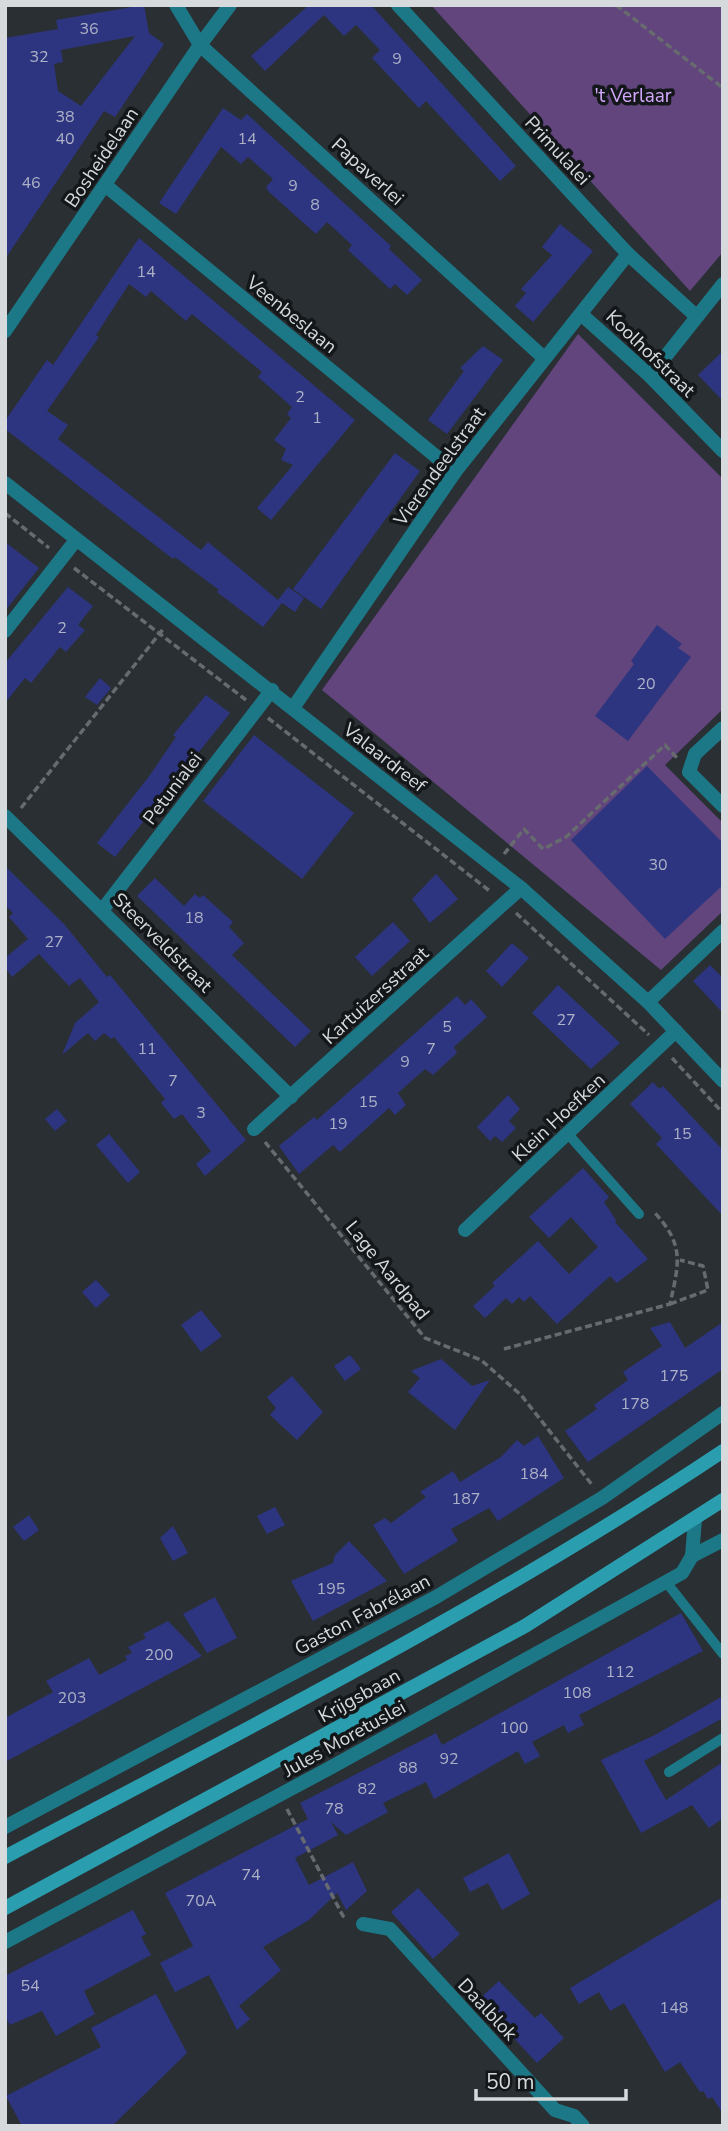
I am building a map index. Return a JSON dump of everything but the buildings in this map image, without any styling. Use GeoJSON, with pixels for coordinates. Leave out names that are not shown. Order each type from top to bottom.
{"type":"FeatureCollection","features":[{"type":"Feature","properties":{"kind":"main road","name":"Krijgsbaan"},"geometry":{"type":"LineString","coordinates":[[5,1857],[472,1607],[562,1554],[723,1451]]}},
{"type":"Feature","properties":{"kind":"main road","name":"Krijgsbaan"},"geometry":{"type":"LineString","coordinates":[[5,1908],[525,1626],[723,1500]]}},
{"type":"Feature","properties":{"kind":"street","name":"Papaverlei"},"geometry":{"type":"LineString","coordinates":[[176,5],[200,45],[544,358]]}},
{"type":"Feature","properties":{"kind":"street","name":"Bosheidelaan"},"geometry":{"type":"LineString","coordinates":[[5,331],[230,5]]}},
{"type":"Feature","properties":{"kind":"street","name":"Primulalei"},"geometry":{"type":"LineString","coordinates":[[398,5],[628,254],[696,316]]}},
{"type":"Feature","properties":{"kind":"street","name":"Veenbeslaan"},"geometry":{"type":"LineString","coordinates":[[105,186],[455,472]]}},
{"type":"Feature","properties":{"kind":"street","name":"Vierendeelstraat"},"geometry":{"type":"LineString","coordinates":[[293,708],[455,472],[628,254]]}},
{"type":"Feature","properties":{"kind":"street"},"geometry":{"type":"LineString","coordinates":[[650,376],[723,284]]}},
{"type":"Feature","properties":{"kind":"street","name":"Koolhofstraat"},"geometry":{"type":"LineString","coordinates":[[581,314],[650,376],[723,451]]}},
{"type":"Feature","properties":{"kind":"street","name":"Valaardreef"},"geometry":{"type":"LineString","coordinates":[[5,483],[521,888],[648,1002],[723,1081]]}},
{"type":"Feature","properties":{"kind":"street"},"geometry":{"type":"LineString","coordinates":[[5,631],[76,540]]}},
{"type":"Feature","properties":{"kind":"street","name":"Petunialei"},"geometry":{"type":"LineString","coordinates":[[103,909],[272,690]]}},
{"type":"Feature","properties":{"kind":"street"},"geometry":{"type":"LineString","coordinates":[[723,727],[695,754],[689,772],[723,806]]}},
{"type":"Feature","properties":{"kind":"street","name":"Steerveldstraat"},"geometry":{"type":"LineString","coordinates":[[8,818],[291,1097]]}},
{"type":"Feature","properties":{"kind":"street","name":"Kartuizersstraat"},"geometry":{"type":"LineString","coordinates":[[254,1129],[521,888]]}},
{"type":"Feature","properties":{"kind":"street"},"geometry":{"type":"LineString","coordinates":[[648,1002],[723,931]]}},
{"type":"Feature","properties":{"kind":"street","name":"Klein Hoefken"},"geometry":{"type":"LineString","coordinates":[[465,1230],[676,1031]]}},
{"type":"Feature","properties":{"kind":"street","name":"Gaston Fabrélaan"},"geometry":{"type":"LineString","coordinates":[[5,1828],[436,1597],[602,1497],[723,1413]]}},
{"type":"Feature","properties":{"kind":"street"},"geometry":{"type":"LineString","coordinates":[[692,1556],[695,1519]]}},
{"type":"Feature","properties":{"kind":"street","name":"Jules Moretuslei"},"geometry":{"type":"LineString","coordinates":[[5,1942],[666,1582],[682,1573],[692,1556],[723,1541]]}},
{"type":"Feature","properties":{"kind":"street","name":"Daalblok"},"geometry":{"type":"LineString","coordinates":[[363,1924],[390,1929],[555,2110],[575,2116],[583,2126]]}},
{"type":"Feature","properties":{"kind":"lane"},"geometry":{"type":"LineString","coordinates":[[568,1134],[639,1214]]}},
{"type":"Feature","properties":{"kind":"lane"},"geometry":{"type":"LineString","coordinates":[[666,1582],[723,1654]]}},
{"type":"Feature","properties":{"kind":"lane"},"geometry":{"type":"LineString","coordinates":[[669,1772],[723,1738]]}},
{"type":"Feature","properties":{"kind":"path"},"geometry":{"type":"LineString","coordinates":[[615,5],[723,88]]}},
{"type":"Feature","properties":{"kind":"path"},"geometry":{"type":"LineString","coordinates":[[5,513],[505,903],[660,1046],[723,1113]]}},
{"type":"Feature","properties":{"kind":"path"},"geometry":{"type":"LineString","coordinates":[[8,818],[173,615]]}},
{"type":"Feature","properties":{"kind":"path"},"geometry":{"type":"LineString","coordinates":[[496,868],[512,841],[524,829],[543,849],[566,837],[666,745],[689,772]]}},
{"type":"Feature","properties":{"kind":"path","name":"Lage Aardpad"},"geometry":{"type":"LineString","coordinates":[[254,1129],[425,1338],[481,1360],[521,1395],[602,1497]]}},
{"type":"Feature","properties":{"kind":"path"},"geometry":{"type":"LineString","coordinates":[[652,1209],[671,1230],[680,1260],[670,1304]]}},
{"type":"Feature","properties":{"kind":"path"},"geometry":{"type":"LineString","coordinates":[[504,1349],[670,1304],[708,1290],[703,1266],[680,1260]]}},
{"type":"Feature","properties":{"kind":"path"},"geometry":{"type":"LineString","coordinates":[[279,1795],[343,1916],[363,1924]]}},
{"type":"Feature","properties":{"kind":"green space","name":"'t Verlaar"},"geometry":{"type":"Polygon","coordinates":[[[431,5],[723,5],[723,252],[690,291],[431,5]]]}},
{"type":"Feature","properties":{"kind":"green space"},"geometry":{"type":"Polygon","coordinates":[[[578,334],[723,479],[723,709],[665,765],[723,823],[723,911],[661,970],[322,690],[578,334]]]}}]}
